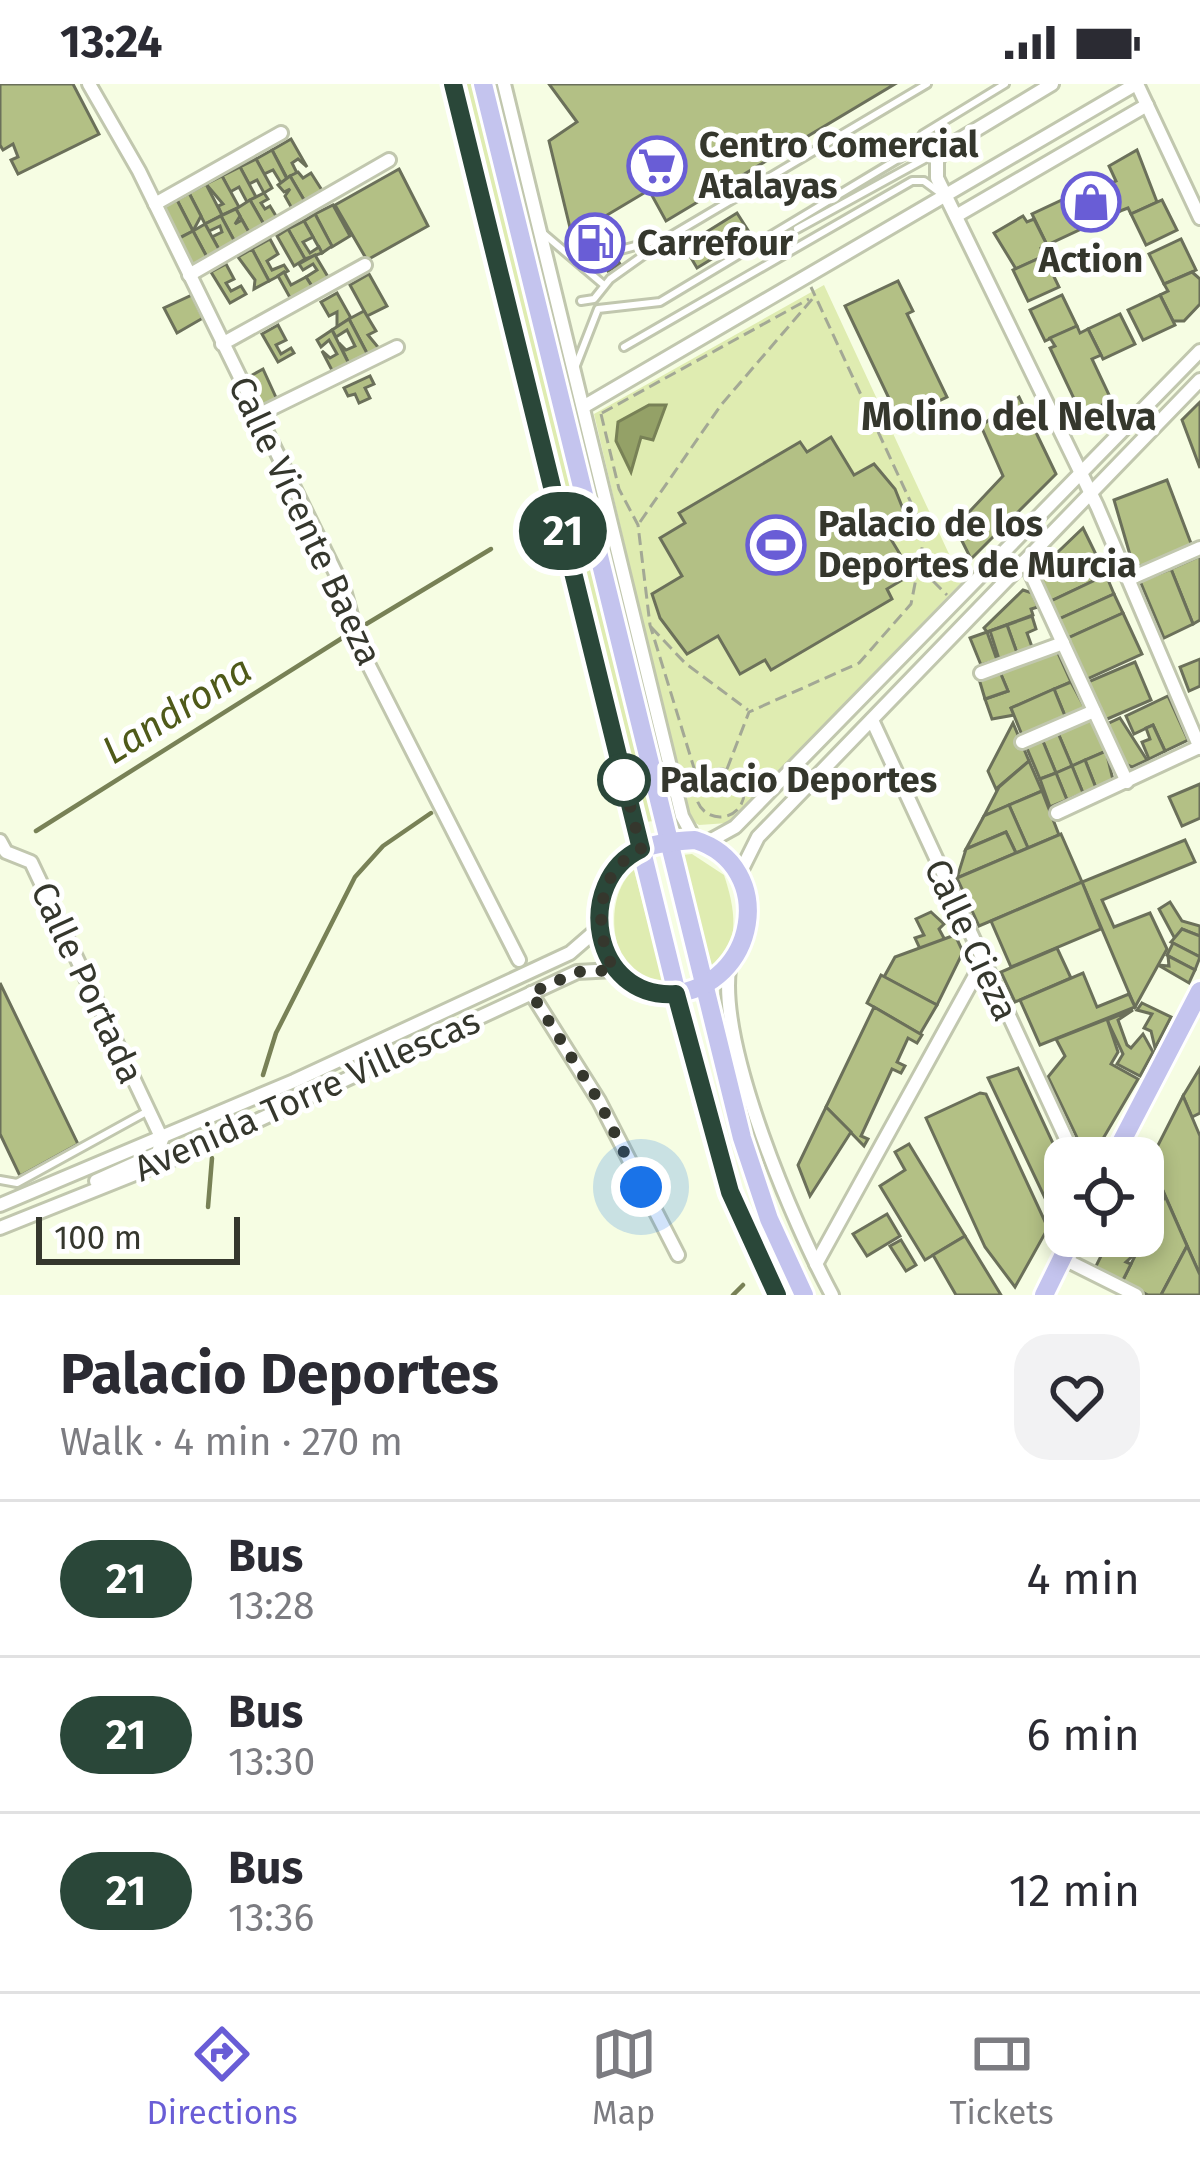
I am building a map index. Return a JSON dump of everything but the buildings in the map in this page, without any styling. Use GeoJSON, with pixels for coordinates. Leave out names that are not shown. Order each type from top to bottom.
{"type":"FeatureCollection","features":[{"type":"Feature","properties":{"kind":"main road"},"geometry":{"type":"LineString","coordinates":[[453,84],[676,994],[730,1192],[777,1295]]}},
{"type":"Feature","properties":{"kind":"main road"},"geometry":{"type":"LineString","coordinates":[[483,84],[752,1173],[804,1295]]}},
{"type":"Feature","properties":{"kind":"main road"},"geometry":{"type":"LineString","coordinates":[[701,841],[724,855],[739,874],[746,929],[729,969],[704,986],[676,994],[637,990],[614,970],[601,926],[609,880],[621,863],[641,849],[668,843],[701,841]]}},
{"type":"Feature","properties":{"kind":"main road"},"geometry":{"type":"LineString","coordinates":[[1123,1137],[1200,991]]}},
{"type":"Feature","properties":{"kind":"main road"},"geometry":{"type":"LineString","coordinates":[[1044,1295],[1062,1258]]}},
{"type":"Feature","properties":{"kind":"street","name":"Calle Vicente Baeza"},"geometry":{"type":"LineString","coordinates":[[89,84],[155,204],[344,590],[360,648],[519,959]]}},
{"type":"Feature","properties":{"kind":"street"},"geometry":{"type":"LineString","coordinates":[[504,84],[682,816],[701,841],[735,827],[1200,351]]}},
{"type":"Feature","properties":{"kind":"street"},"geometry":{"type":"LineString","coordinates":[[1052,84],[954,142],[936,166],[946,197],[1090,493],[1200,747],[1057,813]]}},
{"type":"Feature","properties":{"kind":"street"},"geometry":{"type":"LineString","coordinates":[[583,407],[1137,84],[1200,218]]}},
{"type":"Feature","properties":{"kind":"street"},"geometry":{"type":"LineString","coordinates":[[956,216],[1147,105]]}},
{"type":"Feature","properties":{"kind":"street"},"geometry":{"type":"LineString","coordinates":[[155,204],[281,133]]}},
{"type":"Feature","properties":{"kind":"street"},"geometry":{"type":"LineString","coordinates":[[189,275],[388,160]]}},
{"type":"Feature","properties":{"kind":"street"},"geometry":{"type":"LineString","coordinates":[[223,344],[364,265]]}},
{"type":"Feature","properties":{"kind":"street"},"geometry":{"type":"LineString","coordinates":[[256,416],[397,347]]}},
{"type":"Feature","properties":{"kind":"street"},"geometry":{"type":"LineString","coordinates":[[739,874],[749,846],[1200,380]]}},
{"type":"Feature","properties":{"kind":"street"},"geometry":{"type":"LineString","coordinates":[[1129,579],[1200,548]]}},
{"type":"Feature","properties":{"kind":"street"},"geometry":{"type":"LineString","coordinates":[[1025,561],[1127,782]]}},
{"type":"Feature","properties":{"kind":"street"},"geometry":{"type":"LineString","coordinates":[[981,673],[1063,643]]}},
{"type":"Feature","properties":{"kind":"street"},"geometry":{"type":"LineString","coordinates":[[854,704],[854,720],[872,720]]}},
{"type":"Feature","properties":{"kind":"street"},"geometry":{"type":"LineString","coordinates":[[1022,742],[1094,711]]}},
{"type":"Feature","properties":{"kind":"street","name":"Calle Cieza"},"geometry":{"type":"LineString","coordinates":[[872,720],[1065,1137]]}},
{"type":"Feature","properties":{"kind":"street","name":"Calle Portada"},"geometry":{"type":"LineString","coordinates":[[0,841],[6,851],[31,862],[161,1139]]}},
{"type":"Feature","properties":{"kind":"street","name":"Avenida Torre Villescas"},"geometry":{"type":"LineString","coordinates":[[0,1205],[161,1139],[570,953],[601,926]]}},
{"type":"Feature","properties":{"kind":"street"},"geometry":{"type":"LineString","coordinates":[[816,1264],[982,963]]}},
{"type":"Feature","properties":{"kind":"street"},"geometry":{"type":"LineString","coordinates":[[729,969],[728,1006],[772,1164],[832,1295]]}},
{"type":"Feature","properties":{"kind":"street","name":"Avenida Torre Villescas"},"geometry":{"type":"LineString","coordinates":[[0,1228],[194,1150],[577,972],[614,970]]}},
{"type":"Feature","properties":{"kind":"street"},"geometry":{"type":"LineString","coordinates":[[531,993],[599,1101],[678,1255]]}},
{"type":"Feature","properties":{"kind":"street"},"geometry":{"type":"LineString","coordinates":[[62,1203],[158,1153],[161,1139],[172,1148],[194,1150]]}},
{"type":"Feature","properties":{"kind":"street"},"geometry":{"type":"LineString","coordinates":[[1062,1258],[1136,1295]]}},
{"type":"Feature","properties":{"kind":"lane"},"geometry":{"type":"LineString","coordinates":[[580,301],[594,298],[604,285],[669,238],[927,84]]}},
{"type":"Feature","properties":{"kind":"lane"},"geometry":{"type":"LineString","coordinates":[[574,372],[598,309],[620,302],[660,302],[914,150],[923,134],[1005,84]]}},
{"type":"Feature","properties":{"kind":"lane"},"geometry":{"type":"LineString","coordinates":[[797,229],[954,142]]}},
{"type":"Feature","properties":{"kind":"lane"},"geometry":{"type":"LineString","coordinates":[[624,347],[912,181],[924,182],[946,197]]}},
{"type":"Feature","properties":{"kind":"lane"},"geometry":{"type":"LineString","coordinates":[[540,231],[604,285]]}},
{"type":"Feature","properties":{"kind":"lane"},"geometry":{"type":"LineString","coordinates":[[613,252],[669,238]]}},
{"type":"Feature","properties":{"kind":"lane"},"geometry":{"type":"LineString","coordinates":[[584,268],[601,259]]}},
{"type":"Feature","properties":{"kind":"lane"},"geometry":{"type":"LineString","coordinates":[[0,1166],[3,1179],[17,1183],[148,1111]]}},
{"type":"Feature","properties":{"kind":"path"},"geometry":{"type":"LineString","coordinates":[[638,525],[721,405],[815,296]]}},
{"type":"Feature","properties":{"kind":"path"},"geometry":{"type":"LineString","coordinates":[[698,781],[711,769],[727,769],[739,777],[745,795],[739,812],[710,815],[699,806],[698,781],[650,625],[638,525],[620,489],[601,414],[815,296]]}},
{"type":"Feature","properties":{"kind":"path"},"geometry":{"type":"LineString","coordinates":[[727,769],[749,712],[859,663],[911,604],[925,532],[815,296]]}},
{"type":"Feature","properties":{"kind":"path"},"geometry":{"type":"LineString","coordinates":[[918,567],[954,602]]}},
{"type":"Feature","properties":{"kind":"path"},"geometry":{"type":"LineString","coordinates":[[650,625],[685,663],[749,712]]}},
{"type":"Feature","properties":{"kind":"shaded area"},"geometry":{"type":"Polygon","coordinates":[[[464,84],[474,84],[654,821],[645,822],[464,84]]]}},
{"type":"Feature","properties":{"kind":"shaded area"},"geometry":{"type":"Polygon","coordinates":[[[824,285],[962,582],[728,823],[699,825],[689,819],[594,414],[824,285]],[[831,438],[807,452],[800,442],[679,513],[685,523],[660,538],[682,576],[652,595],[660,618],[686,653],[718,636],[740,674],[911,573],[889,536],[908,523],[895,489],[874,464],[854,475],[831,438]]]}},
{"type":"Feature","properties":{"kind":"shaded area"},"geometry":{"type":"Polygon","coordinates":[[[649,405],[666,405],[653,440],[641,437],[631,472],[616,441],[618,422],[649,405]]]}},
{"type":"Feature","properties":{"kind":"shaded area"},"geometry":{"type":"Polygon","coordinates":[[[692,854],[724,875],[731,899],[732,937],[712,967],[682,855],[692,854]]]}},
{"type":"Feature","properties":{"kind":"shaded area"},"geometry":{"type":"Polygon","coordinates":[[[634,870],[664,984],[632,972],[616,939],[616,900],[634,870]]]}},
{"type":"Feature","properties":{"kind":"waterway","name":"Landrona"},"geometry":{"type":"LineString","coordinates":[[362,633],[363,626],[491,549]]}},
{"type":"Feature","properties":{"kind":"waterway","name":"Landrona"},"geometry":{"type":"LineString","coordinates":[[36,831],[347,635]]}},
{"type":"Feature","properties":{"kind":"waterway","name":"Landrona"},"geometry":{"type":"LineString","coordinates":[[263,1075],[276,1033],[355,877],[383,846],[431,813]]}},
{"type":"Feature","properties":{"kind":"waterway","name":"Landrona"},"geometry":{"type":"LineString","coordinates":[[208,1207],[212,1158]]}},
{"type":"Feature","properties":{"kind":"waterway"},"geometry":{"type":"LineString","coordinates":[[733,1295],[743,1285]]}},
{"type":"Feature","properties":{"kind":"bus line","name":"21"},"geometry":{"type":"LineString","coordinates":[[453,84],[641,849],[621,863],[609,880],[601,916],[603,942],[614,970],[631,986],[655,995],[676,994],[730,1192],[777,1295]]}},
{"type":"Feature","properties":{"kind":"place","name":"Centro Comercial Atalayas"},"geometry":{"type":"Point","coordinates":[657,166]}},
{"type":"Feature","properties":{"kind":"place","name":"Action"},"geometry":{"type":"Point","coordinates":[1091,202]}},
{"type":"Feature","properties":{"kind":"place","name":"Carrefour"},"geometry":{"type":"Point","coordinates":[595,243]}},
{"type":"Feature","properties":{"kind":"place","name":"Palacio de los Deportes de Murcia"},"geometry":{"type":"Point","coordinates":[776,545]}},
{"type":"Feature","properties":{"kind":"place","name":"Palacio Deportes"},"geometry":{"type":"Point","coordinates":[624,780]}},
{"type":"Feature","properties":{"kind":"district","name":"Molino del Nelva"},"geometry":{"type":"Point","coordinates":[1009,417]}},
{"type":"Feature","properties":{"kind":"route"},"geometry":{"type":"LineString","coordinates":[[624,780],[619,762],[641,849],[621,863],[602,902],[603,942],[614,970],[586,969],[531,993],[599,1101],[641,1187]]}}]}
